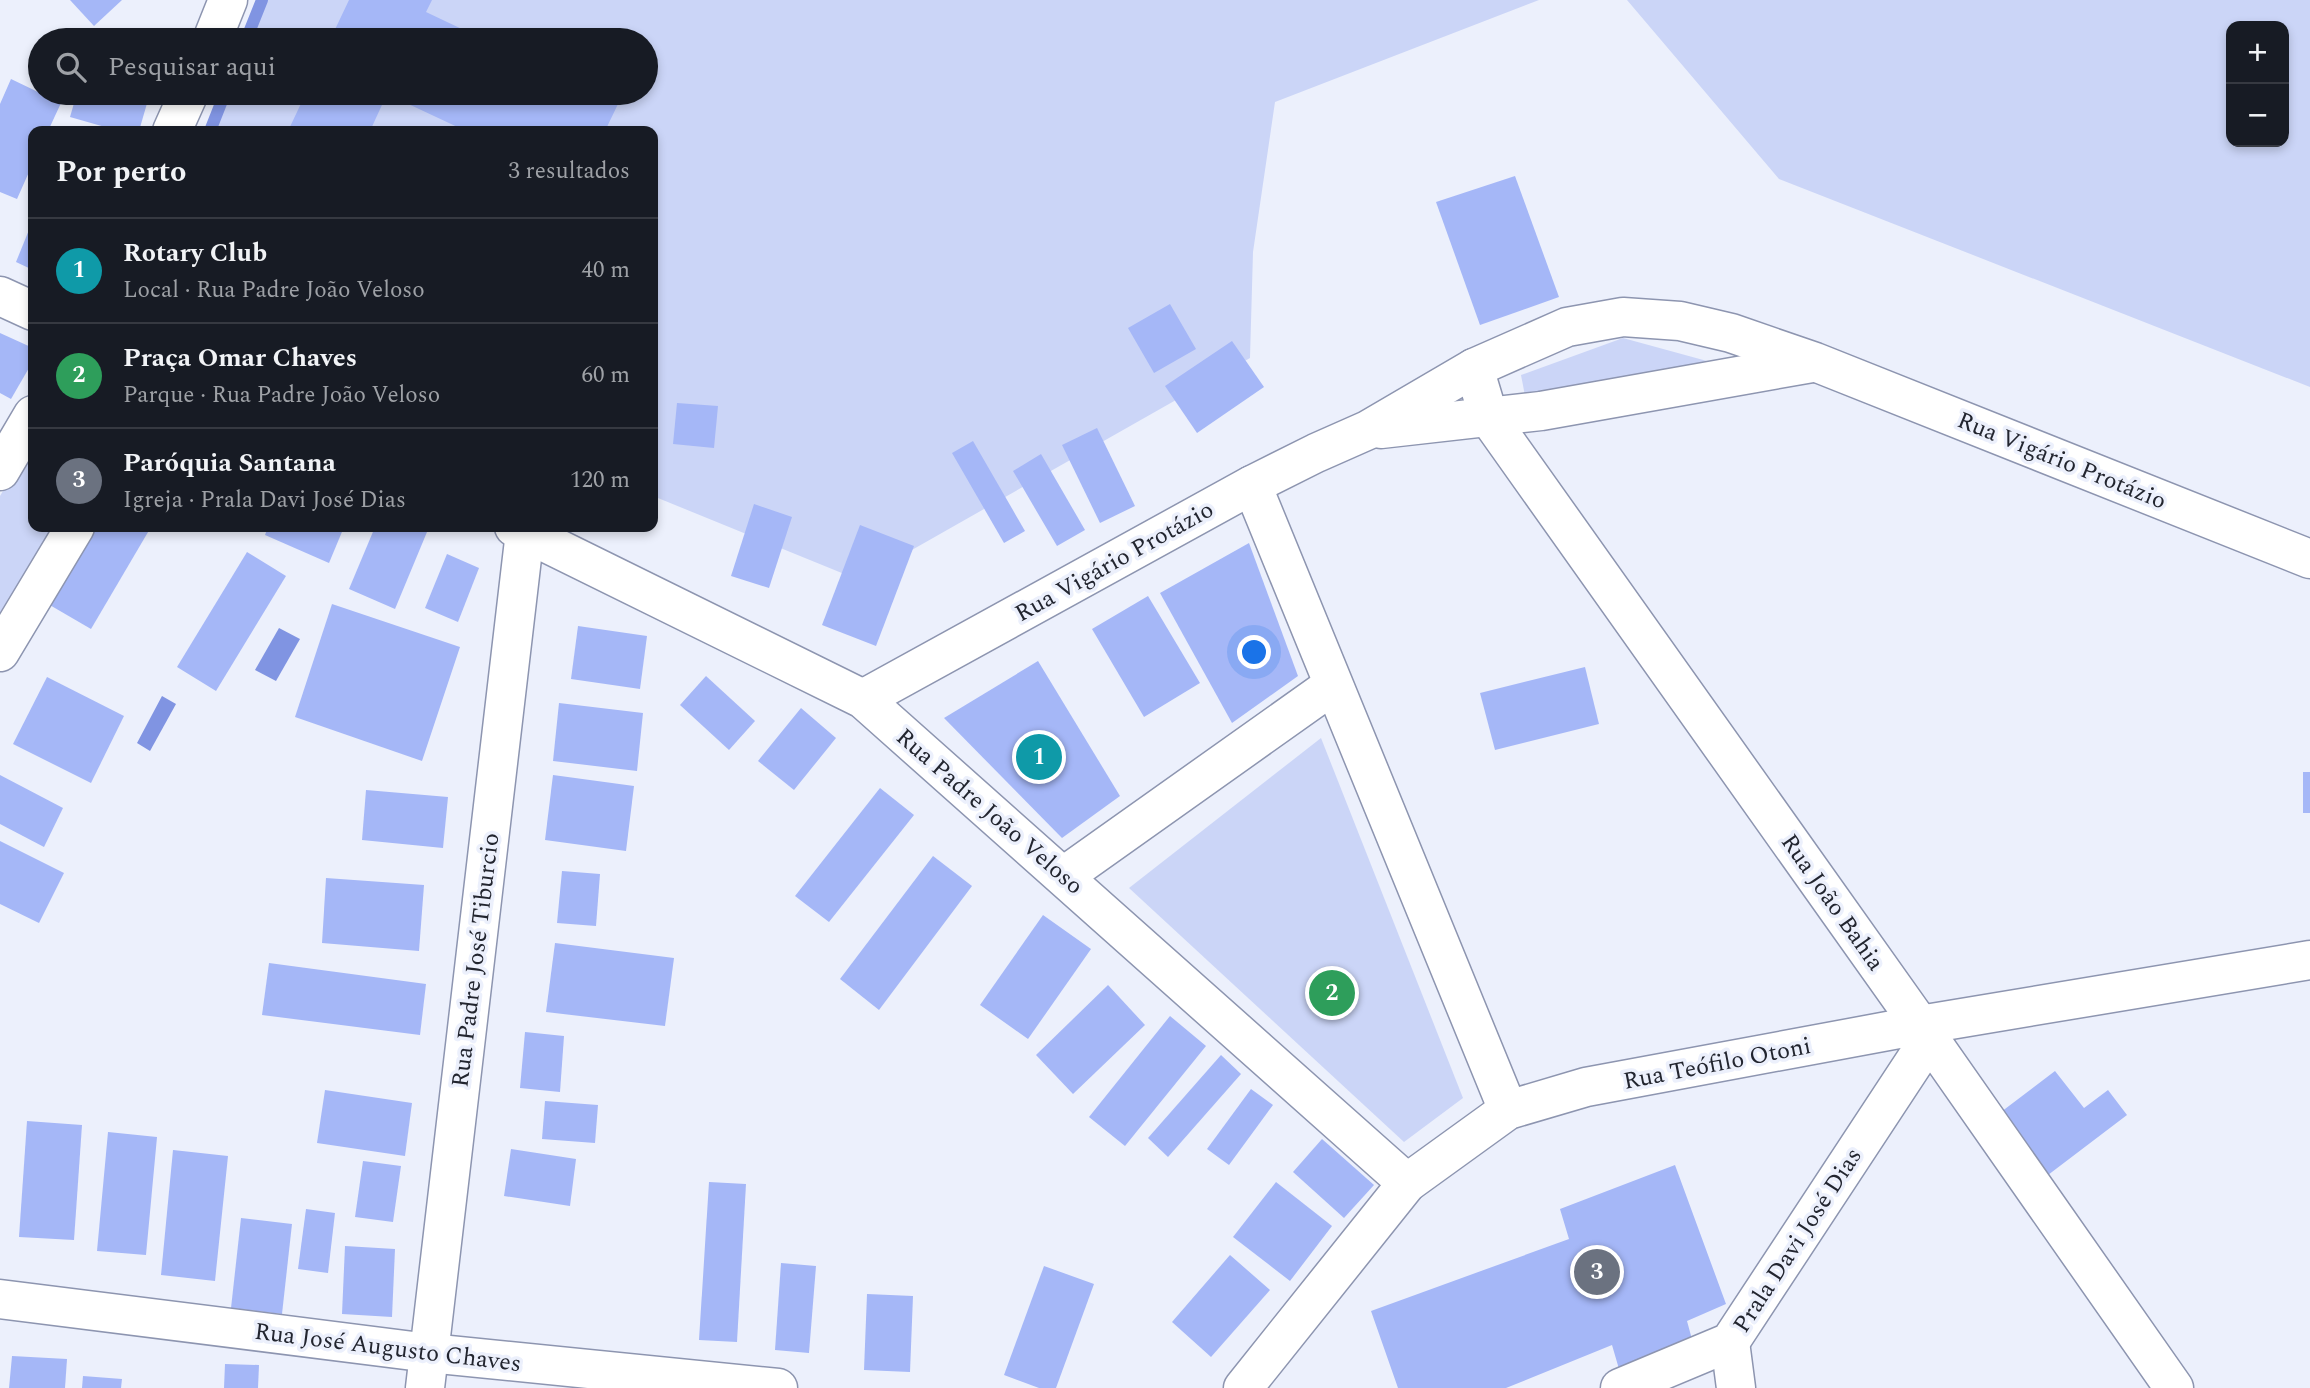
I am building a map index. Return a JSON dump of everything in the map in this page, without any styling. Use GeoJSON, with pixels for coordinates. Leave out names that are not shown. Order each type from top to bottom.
{"type":"FeatureCollection","features":[{"type":"Feature","properties":{"kind":"street"},"geometry":{"type":"LineString","coordinates":[[217,28],[228,0]]}},
{"type":"Feature","properties":{"kind":"street"},"geometry":{"type":"LineString","coordinates":[[174,126],[184,105]]}},
{"type":"Feature","properties":{"kind":"street"},"geometry":{"type":"LineString","coordinates":[[0,296],[28,309]]}},
{"type":"Feature","properties":{"kind":"street","name":"Rua Vigário Protázio"},"geometry":{"type":"LineString","coordinates":[[863,699],[1252,485],[1368,430],[1474,368],[1567,327],[1623,317],[1680,321],[1731,333],[1815,362],[2310,559]]}},
{"type":"Feature","properties":{"kind":"street","name":"Rua Vigário Protázio"},"geometry":{"type":"LineString","coordinates":[[1368,430],[1554,409],[1815,362]]}},
{"type":"Feature","properties":{"kind":"street","name":"Rua João Bahia"},"geometry":{"type":"LineString","coordinates":[[1474,368],[1489,418],[2174,1388]]}},
{"type":"Feature","properties":{"kind":"street"},"geometry":{"type":"LineString","coordinates":[[0,471],[28,423]]}},
{"type":"Feature","properties":{"kind":"street"},"geometry":{"type":"LineString","coordinates":[[1252,485],[1508,1110]]}},
{"type":"Feature","properties":{"kind":"street"},"geometry":{"type":"LineString","coordinates":[[0,652],[72,532]]}},
{"type":"Feature","properties":{"kind":"street","name":"Rua Padre José Tiburcio"},"geometry":{"type":"LineString","coordinates":[[427,1370],[519,532]]}},
{"type":"Feature","properties":{"kind":"street","name":"Rua Padre João Veloso"},"geometry":{"type":"LineString","coordinates":[[525,532],[863,699],[1407,1183]]}},
{"type":"Feature","properties":{"kind":"street"},"geometry":{"type":"LineString","coordinates":[[1064,876],[1333,685]]}},
{"type":"Feature","properties":{"kind":"street","name":"Rua Teófilo Otoni"},"geometry":{"type":"LineString","coordinates":[[1243,1388],[1407,1183],[1508,1110],[1586,1087],[1925,1032],[2310,960]]}},
{"type":"Feature","properties":{"kind":"street","name":"Prala Davi José Dias"},"geometry":{"type":"LineString","coordinates":[[1620,1388],[1730,1342],[1925,1032]]}},
{"type":"Feature","properties":{"kind":"street","name":"Rua José Augusto Chaves"},"geometry":{"type":"LineString","coordinates":[[0,1299],[427,1370],[778,1388]]}},
{"type":"Feature","properties":{"kind":"street"},"geometry":{"type":"LineString","coordinates":[[1730,1342],[1736,1388]]}},
{"type":"Feature","properties":{"kind":"shaded area"},"geometry":{"type":"Polygon","coordinates":[[[262,0],[1539,0],[1275,102],[1253,252],[1250,358],[859,580],[658,498],[658,126],[212,126],[220,105],[658,105],[658,28],[251,28],[262,0]]]}},
{"type":"Feature","properties":{"kind":"shaded area"},"geometry":{"type":"Polygon","coordinates":[[[1627,0],[2310,0],[2310,387],[1779,179],[1627,0]]]}},
{"type":"Feature","properties":{"kind":"shaded area"},"geometry":{"type":"Polygon","coordinates":[[[1623,338],[1707,361],[1638,380],[1526,401],[1521,375],[1623,338]]]}},
{"type":"Feature","properties":{"kind":"shaded area"},"geometry":{"type":"Polygon","coordinates":[[[28,449],[28,532],[53,532],[0,621],[0,496],[28,449]]]}},
{"type":"Feature","properties":{"kind":"shaded area"},"geometry":{"type":"Polygon","coordinates":[[[1321,738],[1463,1098],[1404,1142],[1129,888],[1321,738]]]}},
{"type":"Feature","properties":{"kind":"water"},"geometry":{"type":"Polygon","coordinates":[[[279,628],[300,639],[276,681],[255,670],[279,628]]]}},
{"type":"Feature","properties":{"kind":"water"},"geometry":{"type":"Polygon","coordinates":[[[162,696],[176,704],[150,751],[137,743],[162,696]]]}},
{"type":"Feature","properties":{"kind":"building"},"geometry":{"type":"Polygon","coordinates":[[[70,0],[122,0],[94,26],[70,0]]]}},
{"type":"Feature","properties":{"kind":"building"},"geometry":{"type":"Polygon","coordinates":[[[349,0],[432,0],[426,12],[460,28],[336,28],[349,0]]]}},
{"type":"Feature","properties":{"kind":"building"},"geometry":{"type":"Polygon","coordinates":[[[11,79],[28,87],[28,105],[60,105],[50,126],[28,126],[28,174],[17,199],[0,192],[0,104],[11,79]]]}},
{"type":"Feature","properties":{"kind":"building"},"geometry":{"type":"Polygon","coordinates":[[[74,105],[147,105],[140,126],[102,126],[70,117],[74,105]]]}},
{"type":"Feature","properties":{"kind":"building"},"geometry":{"type":"Polygon","coordinates":[[[300,105],[382,105],[372,126],[290,126],[300,105]]]}},
{"type":"Feature","properties":{"kind":"building"},"geometry":{"type":"Polygon","coordinates":[[[410,105],[618,105],[607,126],[455,126],[410,105]]]}},
{"type":"Feature","properties":{"kind":"building"},"geometry":{"type":"Polygon","coordinates":[[[1515,176],[1559,297],[1480,325],[1436,202],[1515,176]]]}},
{"type":"Feature","properties":{"kind":"building"},"geometry":{"type":"Polygon","coordinates":[[[28,232],[28,268],[16,262],[28,232]]]}},
{"type":"Feature","properties":{"kind":"building"},"geometry":{"type":"Polygon","coordinates":[[[1170,304],[1196,349],[1154,373],[1128,328],[1170,304]]]}},
{"type":"Feature","properties":{"kind":"building"},"geometry":{"type":"Polygon","coordinates":[[[0,333],[28,346],[28,370],[11,399],[0,393],[0,333]]]}},
{"type":"Feature","properties":{"kind":"building"},"geometry":{"type":"Polygon","coordinates":[[[1232,341],[1264,387],[1197,433],[1165,386],[1232,341]]]}},
{"type":"Feature","properties":{"kind":"building"},"geometry":{"type":"Polygon","coordinates":[[[677,403],[718,406],[714,448],[673,444],[677,403]]]}},
{"type":"Feature","properties":{"kind":"building"},"geometry":{"type":"Polygon","coordinates":[[[1097,428],[1135,506],[1100,523],[1062,445],[1097,428]]]}},
{"type":"Feature","properties":{"kind":"building"},"geometry":{"type":"Polygon","coordinates":[[[973,441],[1025,531],[1004,543],[952,453],[973,441]]]}},
{"type":"Feature","properties":{"kind":"building"},"geometry":{"type":"Polygon","coordinates":[[[1041,454],[1085,530],[1057,546],[1013,471],[1041,454]]]}},
{"type":"Feature","properties":{"kind":"building"},"geometry":{"type":"Polygon","coordinates":[[[754,504],[792,517],[769,588],[731,576],[754,504]]]}},
{"type":"Feature","properties":{"kind":"building"},"geometry":{"type":"Polygon","coordinates":[[[860,525],[914,546],[876,646],[822,625],[860,525]]]}},
{"type":"Feature","properties":{"kind":"building"},"geometry":{"type":"Polygon","coordinates":[[[90,532],[148,532],[91,629],[48,604],[90,532]]]}},
{"type":"Feature","properties":{"kind":"building"},"geometry":{"type":"Polygon","coordinates":[[[266,532],[342,532],[329,563],[265,535],[266,532]]]}},
{"type":"Feature","properties":{"kind":"building"},"geometry":{"type":"Polygon","coordinates":[[[373,532],[427,532],[395,609],[349,589],[373,532]]]}},
{"type":"Feature","properties":{"kind":"building"},"geometry":{"type":"Polygon","coordinates":[[[1249,543],[1298,676],[1232,723],[1160,593],[1249,543]]]}},
{"type":"Feature","properties":{"kind":"building"},"geometry":{"type":"Polygon","coordinates":[[[247,552],[286,576],[216,691],[177,667],[247,552]]]}},
{"type":"Feature","properties":{"kind":"building"},"geometry":{"type":"Polygon","coordinates":[[[447,554],[479,568],[458,622],[425,608],[447,554]]]}},
{"type":"Feature","properties":{"kind":"building"},"geometry":{"type":"Polygon","coordinates":[[[1148,596],[1200,683],[1144,717],[1092,629],[1148,596]]]}},
{"type":"Feature","properties":{"kind":"building"},"geometry":{"type":"Polygon","coordinates":[[[332,604],[460,647],[422,761],[295,717],[332,604]]]}},
{"type":"Feature","properties":{"kind":"building"},"geometry":{"type":"Polygon","coordinates":[[[578,626],[647,636],[640,689],[571,679],[578,626]]]}},
{"type":"Feature","properties":{"kind":"building"},"geometry":{"type":"Polygon","coordinates":[[[1038,661],[1120,796],[1062,838],[944,718],[1038,661]]]}},
{"type":"Feature","properties":{"kind":"building"},"geometry":{"type":"Polygon","coordinates":[[[1585,667],[1599,724],[1495,750],[1480,693],[1585,667]]]}},
{"type":"Feature","properties":{"kind":"building"},"geometry":{"type":"Polygon","coordinates":[[[706,676],[755,721],[729,750],[680,705],[706,676]]]}},
{"type":"Feature","properties":{"kind":"building"},"geometry":{"type":"Polygon","coordinates":[[[47,677],[124,716],[91,783],[13,744],[47,677]]]}},
{"type":"Feature","properties":{"kind":"building"},"geometry":{"type":"Polygon","coordinates":[[[559,703],[643,713],[637,771],[553,761],[559,703]]]}},
{"type":"Feature","properties":{"kind":"building"},"geometry":{"type":"Polygon","coordinates":[[[801,708],[836,738],[794,790],[758,761],[801,708]]]}},
{"type":"Feature","properties":{"kind":"building"},"geometry":{"type":"Polygon","coordinates":[[[2303,772],[2310,772],[2310,813],[2303,813],[2303,772]]]}},
{"type":"Feature","properties":{"kind":"building"},"geometry":{"type":"Polygon","coordinates":[[[0,775],[63,808],[44,847],[0,824],[0,775]]]}},
{"type":"Feature","properties":{"kind":"building"},"geometry":{"type":"Polygon","coordinates":[[[553,775],[634,786],[626,851],[545,840],[553,775]]]}},
{"type":"Feature","properties":{"kind":"building"},"geometry":{"type":"Polygon","coordinates":[[[880,788],[914,815],[829,922],[795,896],[880,788]]]}},
{"type":"Feature","properties":{"kind":"building"},"geometry":{"type":"Polygon","coordinates":[[[366,790],[448,797],[443,848],[362,840],[366,790]]]}},
{"type":"Feature","properties":{"kind":"building"},"geometry":{"type":"Polygon","coordinates":[[[0,841],[64,873],[39,923],[0,904],[0,841]]]}},
{"type":"Feature","properties":{"kind":"building"},"geometry":{"type":"Polygon","coordinates":[[[933,856],[972,886],[879,1010],[840,979],[933,856]]]}},
{"type":"Feature","properties":{"kind":"building"},"geometry":{"type":"Polygon","coordinates":[[[562,871],[600,874],[596,926],[557,923],[562,871]]]}},
{"type":"Feature","properties":{"kind":"building"},"geometry":{"type":"Polygon","coordinates":[[[326,878],[424,885],[419,951],[322,943],[326,878]]]}},
{"type":"Feature","properties":{"kind":"building"},"geometry":{"type":"Polygon","coordinates":[[[1043,915],[1091,949],[1028,1039],[980,1005],[1043,915]]]}},
{"type":"Feature","properties":{"kind":"building"},"geometry":{"type":"Polygon","coordinates":[[[555,943],[674,958],[665,1026],[546,1012],[555,943]]]}},
{"type":"Feature","properties":{"kind":"building"},"geometry":{"type":"Polygon","coordinates":[[[269,963],[426,984],[420,1035],[262,1015],[269,963]]]}},
{"type":"Feature","properties":{"kind":"building"},"geometry":{"type":"Polygon","coordinates":[[[1108,985],[1145,1025],[1073,1094],[1036,1055],[1108,985]]]}},
{"type":"Feature","properties":{"kind":"building"},"geometry":{"type":"Polygon","coordinates":[[[1170,1016],[1206,1046],[1125,1146],[1089,1117],[1170,1016]]]}},
{"type":"Feature","properties":{"kind":"building"},"geometry":{"type":"Polygon","coordinates":[[[525,1032],[564,1036],[560,1092],[520,1088],[525,1032]]]}},
{"type":"Feature","properties":{"kind":"building"},"geometry":{"type":"Polygon","coordinates":[[[1221,1055],[1241,1074],[1168,1157],[1148,1138],[1221,1055]]]}},
{"type":"Feature","properties":{"kind":"building"},"geometry":{"type":"Polygon","coordinates":[[[2055,1071],[2084,1108],[2108,1090],[2127,1115],[2048,1175],[2001,1112],[2055,1071]]]}},
{"type":"Feature","properties":{"kind":"building"},"geometry":{"type":"Polygon","coordinates":[[[1251,1089],[1273,1105],[1229,1165],[1207,1149],[1251,1089]]]}},
{"type":"Feature","properties":{"kind":"building"},"geometry":{"type":"Polygon","coordinates":[[[325,1090],[412,1103],[405,1156],[317,1143],[325,1090]]]}},
{"type":"Feature","properties":{"kind":"building"},"geometry":{"type":"Polygon","coordinates":[[[545,1101],[598,1105],[595,1143],[542,1139],[545,1101]]]}},
{"type":"Feature","properties":{"kind":"building"},"geometry":{"type":"Polygon","coordinates":[[[27,1121],[82,1125],[74,1240],[19,1237],[27,1121]]]}},
{"type":"Feature","properties":{"kind":"building"},"geometry":{"type":"Polygon","coordinates":[[[108,1132],[157,1137],[146,1255],[97,1251],[108,1132]]]}},
{"type":"Feature","properties":{"kind":"building"},"geometry":{"type":"Polygon","coordinates":[[[1322,1139],[1374,1185],[1344,1218],[1293,1172],[1322,1139]]]}},
{"type":"Feature","properties":{"kind":"building"},"geometry":{"type":"Polygon","coordinates":[[[511,1149],[576,1159],[570,1206],[504,1196],[511,1149]]]}},
{"type":"Feature","properties":{"kind":"building"},"geometry":{"type":"Polygon","coordinates":[[[173,1150],[228,1156],[215,1281],[161,1275],[173,1150]]]}},
{"type":"Feature","properties":{"kind":"building"},"geometry":{"type":"Polygon","coordinates":[[[363,1161],[401,1166],[393,1222],[355,1217],[363,1161]]]}},
{"type":"Feature","properties":{"kind":"building"},"geometry":{"type":"Polygon","coordinates":[[[1675,1165],[1726,1304],[1687,1321],[1693,1343],[1619,1369],[1612,1345],[1506,1388],[1398,1388],[1371,1311],[1569,1239],[1560,1209],[1675,1165]]]}},
{"type":"Feature","properties":{"kind":"building"},"geometry":{"type":"Polygon","coordinates":[[[709,1182],[746,1184],[737,1342],[699,1340],[709,1182]]]}},
{"type":"Feature","properties":{"kind":"building"},"geometry":{"type":"Polygon","coordinates":[[[1276,1182],[1332,1226],[1290,1281],[1233,1237],[1276,1182]]]}},
{"type":"Feature","properties":{"kind":"building"},"geometry":{"type":"Polygon","coordinates":[[[306,1209],[335,1213],[328,1273],[298,1269],[306,1209]]]}},
{"type":"Feature","properties":{"kind":"building"},"geometry":{"type":"Polygon","coordinates":[[[241,1218],[292,1224],[282,1314],[231,1308],[241,1218]]]}},
{"type":"Feature","properties":{"kind":"building"},"geometry":{"type":"Polygon","coordinates":[[[345,1246],[395,1249],[392,1317],[342,1314],[345,1246]]]}},
{"type":"Feature","properties":{"kind":"building"},"geometry":{"type":"Polygon","coordinates":[[[1230,1255],[1270,1290],[1211,1357],[1172,1322],[1230,1255]]]}},
{"type":"Feature","properties":{"kind":"building"},"geometry":{"type":"Polygon","coordinates":[[[781,1263],[816,1266],[809,1353],[775,1350],[781,1263]]]}},
{"type":"Feature","properties":{"kind":"building"},"geometry":{"type":"Polygon","coordinates":[[[1044,1266],[1094,1284],[1056,1388],[1039,1388],[1004,1375],[1044,1266]]]}},
{"type":"Feature","properties":{"kind":"building"},"geometry":{"type":"Polygon","coordinates":[[[867,1294],[913,1296],[910,1372],[864,1370],[867,1294]]]}},
{"type":"Feature","properties":{"kind":"building"},"geometry":{"type":"Polygon","coordinates":[[[12,1356],[67,1359],[65,1388],[9,1388],[12,1356]]]}},
{"type":"Feature","properties":{"kind":"building"},"geometry":{"type":"Polygon","coordinates":[[[225,1364],[259,1365],[258,1388],[224,1388],[225,1364]]]}},
{"type":"Feature","properties":{"kind":"building"},"geometry":{"type":"Polygon","coordinates":[[[83,1376],[122,1379],[121,1388],[82,1388],[83,1376]]]}},
{"type":"Feature","properties":{"kind":"waterway"},"geometry":{"type":"LineString","coordinates":[[251,28],[262,0]]}},
{"type":"Feature","properties":{"kind":"waterway"},"geometry":{"type":"LineString","coordinates":[[212,126],[220,105]]}},
{"type":"Feature","properties":{"kind":"place","name":"Rotary Club"},"geometry":{"type":"Point","coordinates":[1039,757]}},
{"type":"Feature","properties":{"kind":"place","name":"Praça Omar Chaves"},"geometry":{"type":"Point","coordinates":[1332,993]}},
{"type":"Feature","properties":{"kind":"place","name":"Paróquia Santana"},"geometry":{"type":"Point","coordinates":[1597,1272]}}]}
